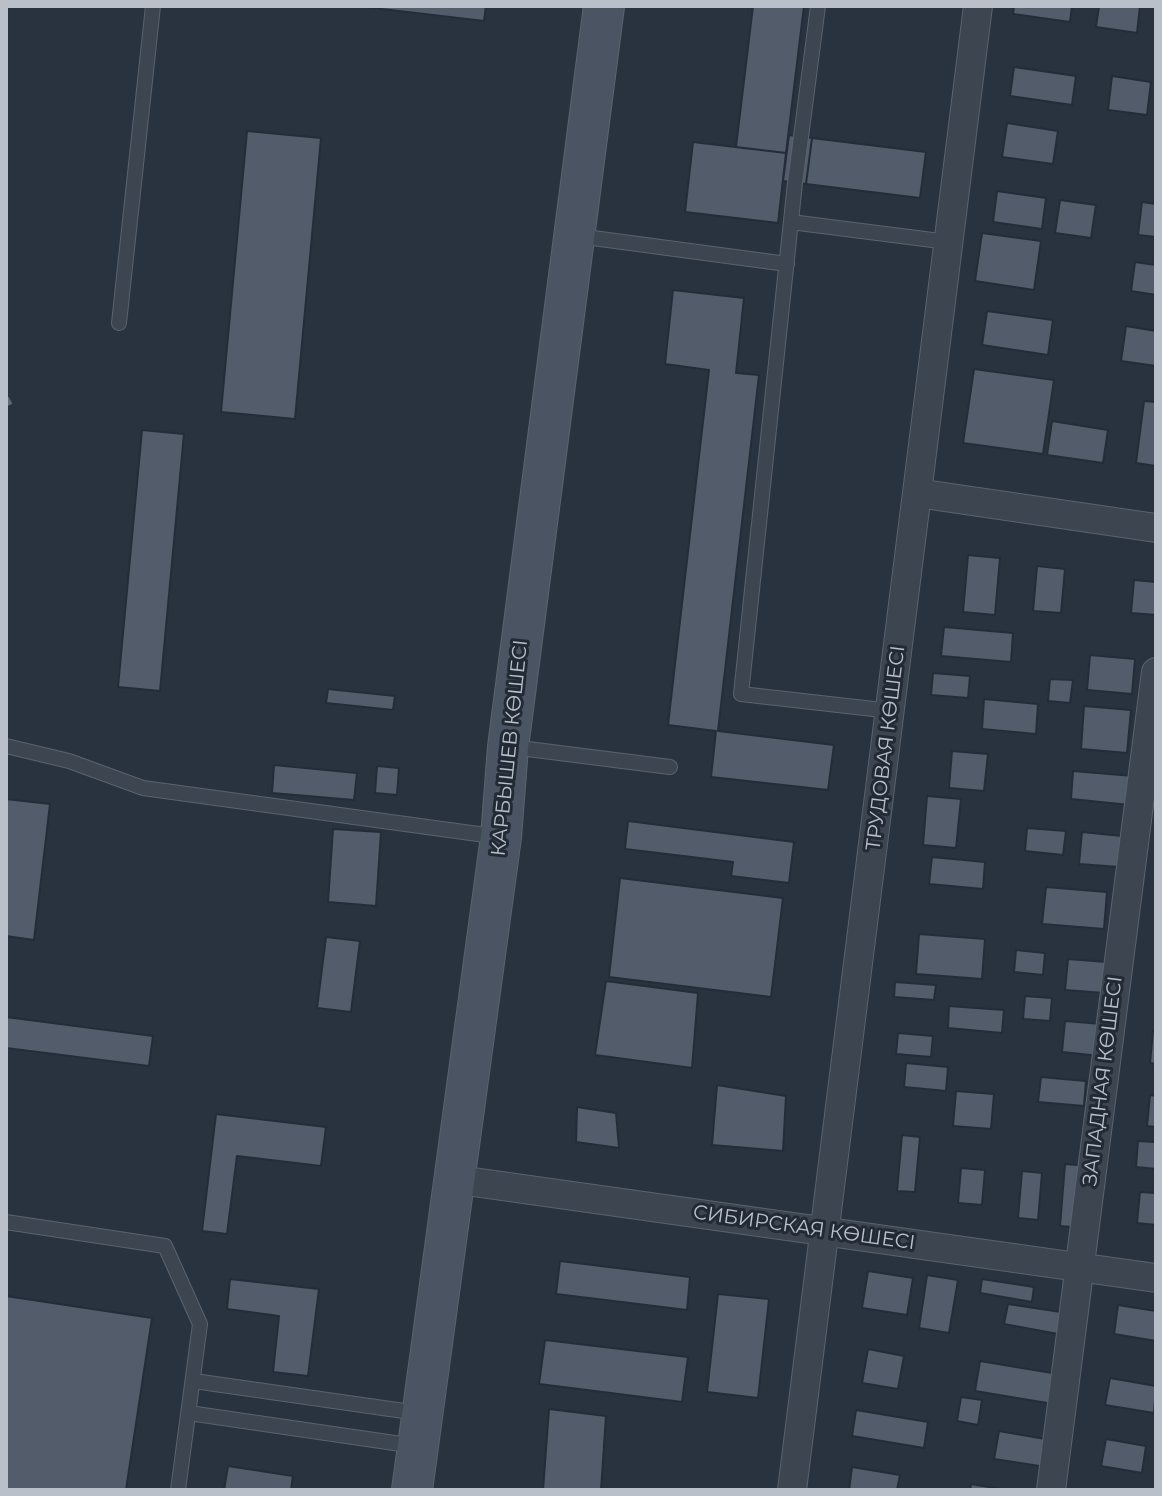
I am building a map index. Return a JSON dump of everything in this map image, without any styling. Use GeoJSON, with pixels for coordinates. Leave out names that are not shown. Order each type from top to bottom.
{"type":"FeatureCollection","features":[{"type":"Feature","properties":{"kind":"main road","name":"КАРБЫШЕВ КӨШЕСІ"},"geometry":{"type":"LineString","coordinates":[[412,1490],[501,837],[508,747],[604,6]]}},
{"type":"Feature","properties":{"kind":"street","name":"ТРУДОВАЯ КӨШЕСІ"},"geometry":{"type":"LineString","coordinates":[[792,1490],[978,6]]}},
{"type":"Feature","properties":{"kind":"street"},"geometry":{"type":"LineString","coordinates":[[917,493],[1156,528]]}},
{"type":"Feature","properties":{"kind":"street","name":"ЗАПАДНАЯ КӨШЕСІ"},"geometry":{"type":"LineString","coordinates":[[1051,1490],[1156,672]]}},
{"type":"Feature","properties":{"kind":"street","name":"СИБИРСКАЯ КӨШЕСІ"},"geometry":{"type":"LineString","coordinates":[[452,1179],[1156,1278]]}},
{"type":"Feature","properties":{"kind":"lane"},"geometry":{"type":"LineString","coordinates":[[119,323],[153,6]]}},
{"type":"Feature","properties":{"kind":"lane"},"geometry":{"type":"LineString","coordinates":[[818,6],[791,222],[741,694],[891,711]]}},
{"type":"Feature","properties":{"kind":"lane"},"geometry":{"type":"LineString","coordinates":[[791,222],[948,242]]}},
{"type":"Feature","properties":{"kind":"lane"},"geometry":{"type":"LineString","coordinates":[[574,235],[787,264]]}},
{"type":"Feature","properties":{"kind":"lane"},"geometry":{"type":"LineString","coordinates":[[6,746],[69,761],[143,788],[501,837]]}},
{"type":"Feature","properties":{"kind":"lane"},"geometry":{"type":"LineString","coordinates":[[508,747],[670,767]]}},
{"type":"Feature","properties":{"kind":"lane"},"geometry":{"type":"LineString","coordinates":[[6,1222],[165,1246],[200,1324],[178,1490]]}},
{"type":"Feature","properties":{"kind":"lane"},"geometry":{"type":"LineString","coordinates":[[194,1381],[420,1430]]}},
{"type":"Feature","properties":{"kind":"lane"},"geometry":{"type":"LineString","coordinates":[[189,1413],[420,1430]]}},
{"type":"Feature","properties":{"kind":"building"},"geometry":{"type":"Polygon","coordinates":[[[356,6],[486,6],[484,21],[356,6]]]}},
{"type":"Feature","properties":{"kind":"building"},"geometry":{"type":"Polygon","coordinates":[[[753,6],[804,6],[786,153],[736,147],[753,6]]]}},
{"type":"Feature","properties":{"kind":"building"},"geometry":{"type":"Polygon","coordinates":[[[1014,6],[1072,6],[1070,22],[1013,14],[1014,6]]]}},
{"type":"Feature","properties":{"kind":"building"},"geometry":{"type":"Polygon","coordinates":[[[1099,6],[1140,6],[1137,33],[1096,27],[1099,6]]]}},
{"type":"Feature","properties":{"kind":"building"},"geometry":{"type":"Polygon","coordinates":[[[1014,67],[1076,76],[1072,105],[1010,96],[1014,67]]]}},
{"type":"Feature","properties":{"kind":"building"},"geometry":{"type":"Polygon","coordinates":[[[1112,76],[1151,82],[1147,115],[1108,110],[1112,76]]]}},
{"type":"Feature","properties":{"kind":"building"},"geometry":{"type":"Polygon","coordinates":[[[1007,123],[1058,131],[1053,164],[1002,157],[1007,123]]]}},
{"type":"Feature","properties":{"kind":"building"},"geometry":{"type":"Polygon","coordinates":[[[247,131],[321,138],[295,419],[221,412],[247,131]]]}},
{"type":"Feature","properties":{"kind":"building"},"geometry":{"type":"Polygon","coordinates":[[[789,135],[812,138],[806,184],[783,181],[789,135]]]}},
{"type":"Feature","properties":{"kind":"building"},"geometry":{"type":"Polygon","coordinates":[[[812,138],[926,152],[920,198],[806,184],[812,138]]]}},
{"type":"Feature","properties":{"kind":"building"},"geometry":{"type":"Polygon","coordinates":[[[693,142],[786,153],[778,223],[685,212],[693,142]]]}},
{"type":"Feature","properties":{"kind":"building"},"geometry":{"type":"Polygon","coordinates":[[[997,191],[1046,198],[1042,229],[993,222],[997,191]]]}},
{"type":"Feature","properties":{"kind":"building"},"geometry":{"type":"Polygon","coordinates":[[[1060,200],[1096,205],[1091,238],[1055,233],[1060,200]]]}},
{"type":"Feature","properties":{"kind":"building"},"geometry":{"type":"Polygon","coordinates":[[[1142,202],[1156,204],[1156,237],[1138,235],[1142,202]]]}},
{"type":"Feature","properties":{"kind":"building"},"geometry":{"type":"Polygon","coordinates":[[[982,233],[1041,241],[1034,290],[975,281],[982,233]]]}},
{"type":"Feature","properties":{"kind":"building"},"geometry":{"type":"Polygon","coordinates":[[[1135,262],[1156,265],[1156,295],[1131,291],[1135,262]]]}},
{"type":"Feature","properties":{"kind":"building"},"geometry":{"type":"Polygon","coordinates":[[[673,290],[744,298],[736,373],[759,375],[718,731],[834,745],[828,790],[711,777],[716,731],[668,725],[709,370],[665,364],[673,290]]]}},
{"type":"Feature","properties":{"kind":"building"},"geometry":{"type":"Polygon","coordinates":[[[987,311],[1053,320],[1048,355],[982,345],[987,311]]]}},
{"type":"Feature","properties":{"kind":"building"},"geometry":{"type":"Polygon","coordinates":[[[1126,326],[1156,331],[1156,366],[1121,361],[1126,326]]]}},
{"type":"Feature","properties":{"kind":"building"},"geometry":{"type":"Polygon","coordinates":[[[974,369],[1054,380],[1043,454],[963,443],[974,369]]]}},
{"type":"Feature","properties":{"kind":"building"},"geometry":{"type":"Polygon","coordinates":[[[1144,401],[1156,402],[1156,466],[1136,463],[1144,401]]]}},
{"type":"Feature","properties":{"kind":"building"},"geometry":{"type":"Polygon","coordinates":[[[1052,421],[1108,430],[1103,463],[1047,455],[1052,421]]]}},
{"type":"Feature","properties":{"kind":"building"},"geometry":{"type":"Polygon","coordinates":[[[142,430],[184,434],[160,691],[118,687],[142,430]]]}},
{"type":"Feature","properties":{"kind":"building"},"geometry":{"type":"Polygon","coordinates":[[[968,555],[1000,558],[995,615],[963,612],[968,555]]]}},
{"type":"Feature","properties":{"kind":"building"},"geometry":{"type":"Polygon","coordinates":[[[1037,566],[1065,569],[1061,613],[1033,611],[1037,566]]]}},
{"type":"Feature","properties":{"kind":"building"},"geometry":{"type":"Polygon","coordinates":[[[1134,580],[1156,582],[1156,615],[1131,613],[1134,580]]]}},
{"type":"Feature","properties":{"kind":"building"},"geometry":{"type":"Polygon","coordinates":[[[944,627],[1013,633],[1011,662],[941,656],[944,627]]]}},
{"type":"Feature","properties":{"kind":"building"},"geometry":{"type":"Polygon","coordinates":[[[1090,655],[1135,659],[1132,694],[1087,690],[1090,655]]]}},
{"type":"Feature","properties":{"kind":"building"},"geometry":{"type":"Polygon","coordinates":[[[933,673],[970,676],[968,698],[931,695],[933,673]]]}},
{"type":"Feature","properties":{"kind":"building"},"geometry":{"type":"Polygon","coordinates":[[[1050,679],[1073,680],[1070,703],[1048,701],[1050,679]]]}},
{"type":"Feature","properties":{"kind":"building"},"geometry":{"type":"Polygon","coordinates":[[[328,689],[395,696],[393,710],[326,703],[328,689]]]}},
{"type":"Feature","properties":{"kind":"building"},"geometry":{"type":"Polygon","coordinates":[[[984,699],[1038,704],[1036,734],[982,729],[984,699]]]}},
{"type":"Feature","properties":{"kind":"building"},"geometry":{"type":"Polygon","coordinates":[[[1084,706],[1131,710],[1127,753],[1081,749],[1084,706]]]}},
{"type":"Feature","properties":{"kind":"building"},"geometry":{"type":"Polygon","coordinates":[[[952,751],[988,754],[984,791],[949,788],[952,751]]]}},
{"type":"Feature","properties":{"kind":"building"},"geometry":{"type":"Polygon","coordinates":[[[274,765],[357,773],[354,800],[272,793],[274,765]]]}},
{"type":"Feature","properties":{"kind":"building"},"geometry":{"type":"Polygon","coordinates":[[[377,766],[399,768],[397,795],[375,793],[377,766]]]}},
{"type":"Feature","properties":{"kind":"building"},"geometry":{"type":"Polygon","coordinates":[[[1073,771],[1133,776],[1130,805],[1071,799],[1073,771]]]}},
{"type":"Feature","properties":{"kind":"building"},"geometry":{"type":"Polygon","coordinates":[[[927,796],[961,799],[956,848],[923,845],[927,796]]]}},
{"type":"Feature","properties":{"kind":"building"},"geometry":{"type":"Polygon","coordinates":[[[6,799],[50,804],[34,940],[6,936],[6,799]]]}},
{"type":"Feature","properties":{"kind":"building"},"geometry":{"type":"Polygon","coordinates":[[[628,821],[794,842],[789,883],[731,876],[733,862],[625,849],[628,821]]]}},
{"type":"Feature","properties":{"kind":"building"},"geometry":{"type":"Polygon","coordinates":[[[1027,828],[1066,831],[1063,855],[1025,851],[1027,828]]]}},
{"type":"Feature","properties":{"kind":"building"},"geometry":{"type":"Polygon","coordinates":[[[333,829],[381,832],[376,906],[328,902],[333,829]]]}},
{"type":"Feature","properties":{"kind":"building"},"geometry":{"type":"Polygon","coordinates":[[[1082,832],[1122,836],[1119,867],[1079,864],[1082,832]]]}},
{"type":"Feature","properties":{"kind":"building"},"geometry":{"type":"Polygon","coordinates":[[[932,857],[985,862],[983,889],[929,884],[932,857]]]}},
{"type":"Feature","properties":{"kind":"building"},"geometry":{"type":"Polygon","coordinates":[[[620,878],[783,898],[771,997],[609,977],[620,878]]]}},
{"type":"Feature","properties":{"kind":"building"},"geometry":{"type":"Polygon","coordinates":[[[1046,887],[1107,892],[1104,929],[1042,924],[1046,887]]]}},
{"type":"Feature","properties":{"kind":"building"},"geometry":{"type":"Polygon","coordinates":[[[919,934],[985,939],[982,979],[916,974],[919,934]]]}},
{"type":"Feature","properties":{"kind":"building"},"geometry":{"type":"Polygon","coordinates":[[[326,937],[360,941],[351,1012],[317,1008],[326,937]]]}},
{"type":"Feature","properties":{"kind":"building"},"geometry":{"type":"Polygon","coordinates":[[[1016,950],[1045,953],[1043,975],[1014,972],[1016,950]]]}},
{"type":"Feature","properties":{"kind":"building"},"geometry":{"type":"Polygon","coordinates":[[[1068,959],[1107,962],[1104,993],[1065,990],[1068,959]]]}},
{"type":"Feature","properties":{"kind":"building"},"geometry":{"type":"Polygon","coordinates":[[[606,981],[698,993],[692,1068],[595,1055],[606,981]]]}},
{"type":"Feature","properties":{"kind":"building"},"geometry":{"type":"Polygon","coordinates":[[[895,982],[936,985],[934,1000],[894,997],[895,982]]]}},
{"type":"Feature","properties":{"kind":"building"},"geometry":{"type":"Polygon","coordinates":[[[1025,996],[1052,998],[1050,1021],[1023,1019],[1025,996]]]}},
{"type":"Feature","properties":{"kind":"building"},"geometry":{"type":"Polygon","coordinates":[[[949,1006],[1004,1010],[1002,1033],[948,1028],[949,1006]]]}},
{"type":"Feature","properties":{"kind":"building"},"geometry":{"type":"Polygon","coordinates":[[[6,1017],[153,1036],[149,1066],[6,1048],[6,1017]]]}},
{"type":"Feature","properties":{"kind":"building"},"geometry":{"type":"Polygon","coordinates":[[[1065,1021],[1102,1024],[1100,1056],[1062,1052],[1065,1021]]]}},
{"type":"Feature","properties":{"kind":"building"},"geometry":{"type":"Polygon","coordinates":[[[1153,1031],[1156,1032],[1156,1064],[1150,1063],[1153,1031]]]}},
{"type":"Feature","properties":{"kind":"building"},"geometry":{"type":"Polygon","coordinates":[[[898,1033],[933,1036],[931,1057],[896,1054],[898,1033]]]}},
{"type":"Feature","properties":{"kind":"building"},"geometry":{"type":"Polygon","coordinates":[[[906,1063],[948,1067],[946,1091],[904,1087],[906,1063]]]}},
{"type":"Feature","properties":{"kind":"building"},"geometry":{"type":"Polygon","coordinates":[[[1041,1077],[1086,1081],[1084,1106],[1038,1102],[1041,1077]]]}},
{"type":"Feature","properties":{"kind":"building"},"geometry":{"type":"Polygon","coordinates":[[[717,1085],[786,1096],[783,1151],[712,1145],[717,1085]]]}},
{"type":"Feature","properties":{"kind":"building"},"geometry":{"type":"Polygon","coordinates":[[[956,1091],[994,1094],[991,1129],[953,1126],[956,1091]]]}},
{"type":"Feature","properties":{"kind":"building"},"geometry":{"type":"Polygon","coordinates":[[[1150,1095],[1156,1096],[1156,1127],[1147,1126],[1150,1095]]]}},
{"type":"Feature","properties":{"kind":"building"},"geometry":{"type":"Polygon","coordinates":[[[577,1107],[616,1113],[619,1148],[576,1142],[577,1107]]]}},
{"type":"Feature","properties":{"kind":"building"},"geometry":{"type":"Polygon","coordinates":[[[216,1114],[326,1127],[321,1166],[237,1156],[227,1234],[202,1231],[216,1114]]]}},
{"type":"Feature","properties":{"kind":"building"},"geometry":{"type":"Polygon","coordinates":[[[902,1135],[920,1137],[915,1192],[897,1191],[902,1135]]]}},
{"type":"Feature","properties":{"kind":"building"},"geometry":{"type":"Polygon","coordinates":[[[1138,1141],[1156,1142],[1156,1169],[1136,1167],[1138,1141]]]}},
{"type":"Feature","properties":{"kind":"building"},"geometry":{"type":"Polygon","coordinates":[[[1065,1164],[1090,1166],[1084,1228],[1060,1226],[1065,1164]]]}},
{"type":"Feature","properties":{"kind":"building"},"geometry":{"type":"Polygon","coordinates":[[[961,1168],[985,1170],[982,1205],[958,1203],[961,1168]]]}},
{"type":"Feature","properties":{"kind":"building"},"geometry":{"type":"Polygon","coordinates":[[[1022,1171],[1042,1173],[1038,1220],[1018,1218],[1022,1171]]]}},
{"type":"Feature","properties":{"kind":"building"},"geometry":{"type":"Polygon","coordinates":[[[1140,1192],[1156,1193],[1156,1225],[1137,1223],[1140,1192]]]}},
{"type":"Feature","properties":{"kind":"building"},"geometry":{"type":"Polygon","coordinates":[[[560,1261],[690,1277],[687,1310],[556,1294],[560,1261]]]}},
{"type":"Feature","properties":{"kind":"building"},"geometry":{"type":"Polygon","coordinates":[[[868,1271],[913,1278],[907,1315],[862,1308],[868,1271]]]}},
{"type":"Feature","properties":{"kind":"building"},"geometry":{"type":"Polygon","coordinates":[[[927,1275],[958,1280],[949,1333],[919,1328],[927,1275]]]}},
{"type":"Feature","properties":{"kind":"building"},"geometry":{"type":"Polygon","coordinates":[[[230,1279],[319,1289],[308,1376],[273,1372],[279,1316],[227,1309],[230,1279]]]}},
{"type":"Feature","properties":{"kind":"building"},"geometry":{"type":"Polygon","coordinates":[[[982,1279],[1034,1287],[1032,1302],[980,1293],[982,1279]]]}},
{"type":"Feature","properties":{"kind":"building"},"geometry":{"type":"Polygon","coordinates":[[[718,1294],[769,1299],[758,1398],[707,1392],[718,1294]]]}},
{"type":"Feature","properties":{"kind":"building"},"geometry":{"type":"Polygon","coordinates":[[[6,1296],[152,1318],[126,1490],[6,1490],[6,1296]]]}},
{"type":"Feature","properties":{"kind":"building"},"geometry":{"type":"Polygon","coordinates":[[[1008,1304],[1061,1312],[1058,1334],[1004,1324],[1008,1304]]]}},
{"type":"Feature","properties":{"kind":"building"},"geometry":{"type":"Polygon","coordinates":[[[1118,1305],[1156,1311],[1156,1341],[1114,1334],[1118,1305]]]}},
{"type":"Feature","properties":{"kind":"building"},"geometry":{"type":"Polygon","coordinates":[[[545,1340],[688,1357],[682,1402],[539,1384],[545,1340]]]}},
{"type":"Feature","properties":{"kind":"building"},"geometry":{"type":"Polygon","coordinates":[[[868,1349],[904,1356],[898,1389],[862,1383],[868,1349]]]}},
{"type":"Feature","properties":{"kind":"building"},"geometry":{"type":"Polygon","coordinates":[[[980,1361],[1058,1374],[1053,1404],[975,1391],[980,1361]]]}},
{"type":"Feature","properties":{"kind":"building"},"geometry":{"type":"Polygon","coordinates":[[[1110,1378],[1156,1386],[1154,1413],[1105,1405],[1110,1378]]]}},
{"type":"Feature","properties":{"kind":"building"},"geometry":{"type":"Polygon","coordinates":[[[961,1397],[982,1400],[978,1425],[957,1421],[961,1397]]]}},
{"type":"Feature","properties":{"kind":"building"},"geometry":{"type":"Polygon","coordinates":[[[549,1409],[606,1416],[601,1490],[543,1490],[549,1409]]]}},
{"type":"Feature","properties":{"kind":"building"},"geometry":{"type":"Polygon","coordinates":[[[856,1410],[928,1422],[924,1448],[852,1436],[856,1410]]]}},
{"type":"Feature","properties":{"kind":"building"},"geometry":{"type":"Polygon","coordinates":[[[999,1431],[1051,1440],[1046,1467],[994,1459],[999,1431]]]}},
{"type":"Feature","properties":{"kind":"building"},"geometry":{"type":"Polygon","coordinates":[[[1106,1439],[1146,1446],[1142,1473],[1101,1466],[1106,1439]]]}},
{"type":"Feature","properties":{"kind":"building"},"geometry":{"type":"Polygon","coordinates":[[[228,1466],[293,1476],[291,1490],[224,1490],[228,1466]]]}},
{"type":"Feature","properties":{"kind":"building"},"geometry":{"type":"Polygon","coordinates":[[[852,1467],[900,1475],[897,1490],[849,1490],[852,1467]]]}},
{"type":"Feature","properties":{"kind":"building"},"geometry":{"type":"Polygon","coordinates":[[[971,1484],[1007,1490],[970,1490],[971,1484]]]}},
{"type":"Feature","properties":{"kind":"railway"},"geometry":{"type":"LineString","coordinates":[[6,398],[10,406]]}}]}
